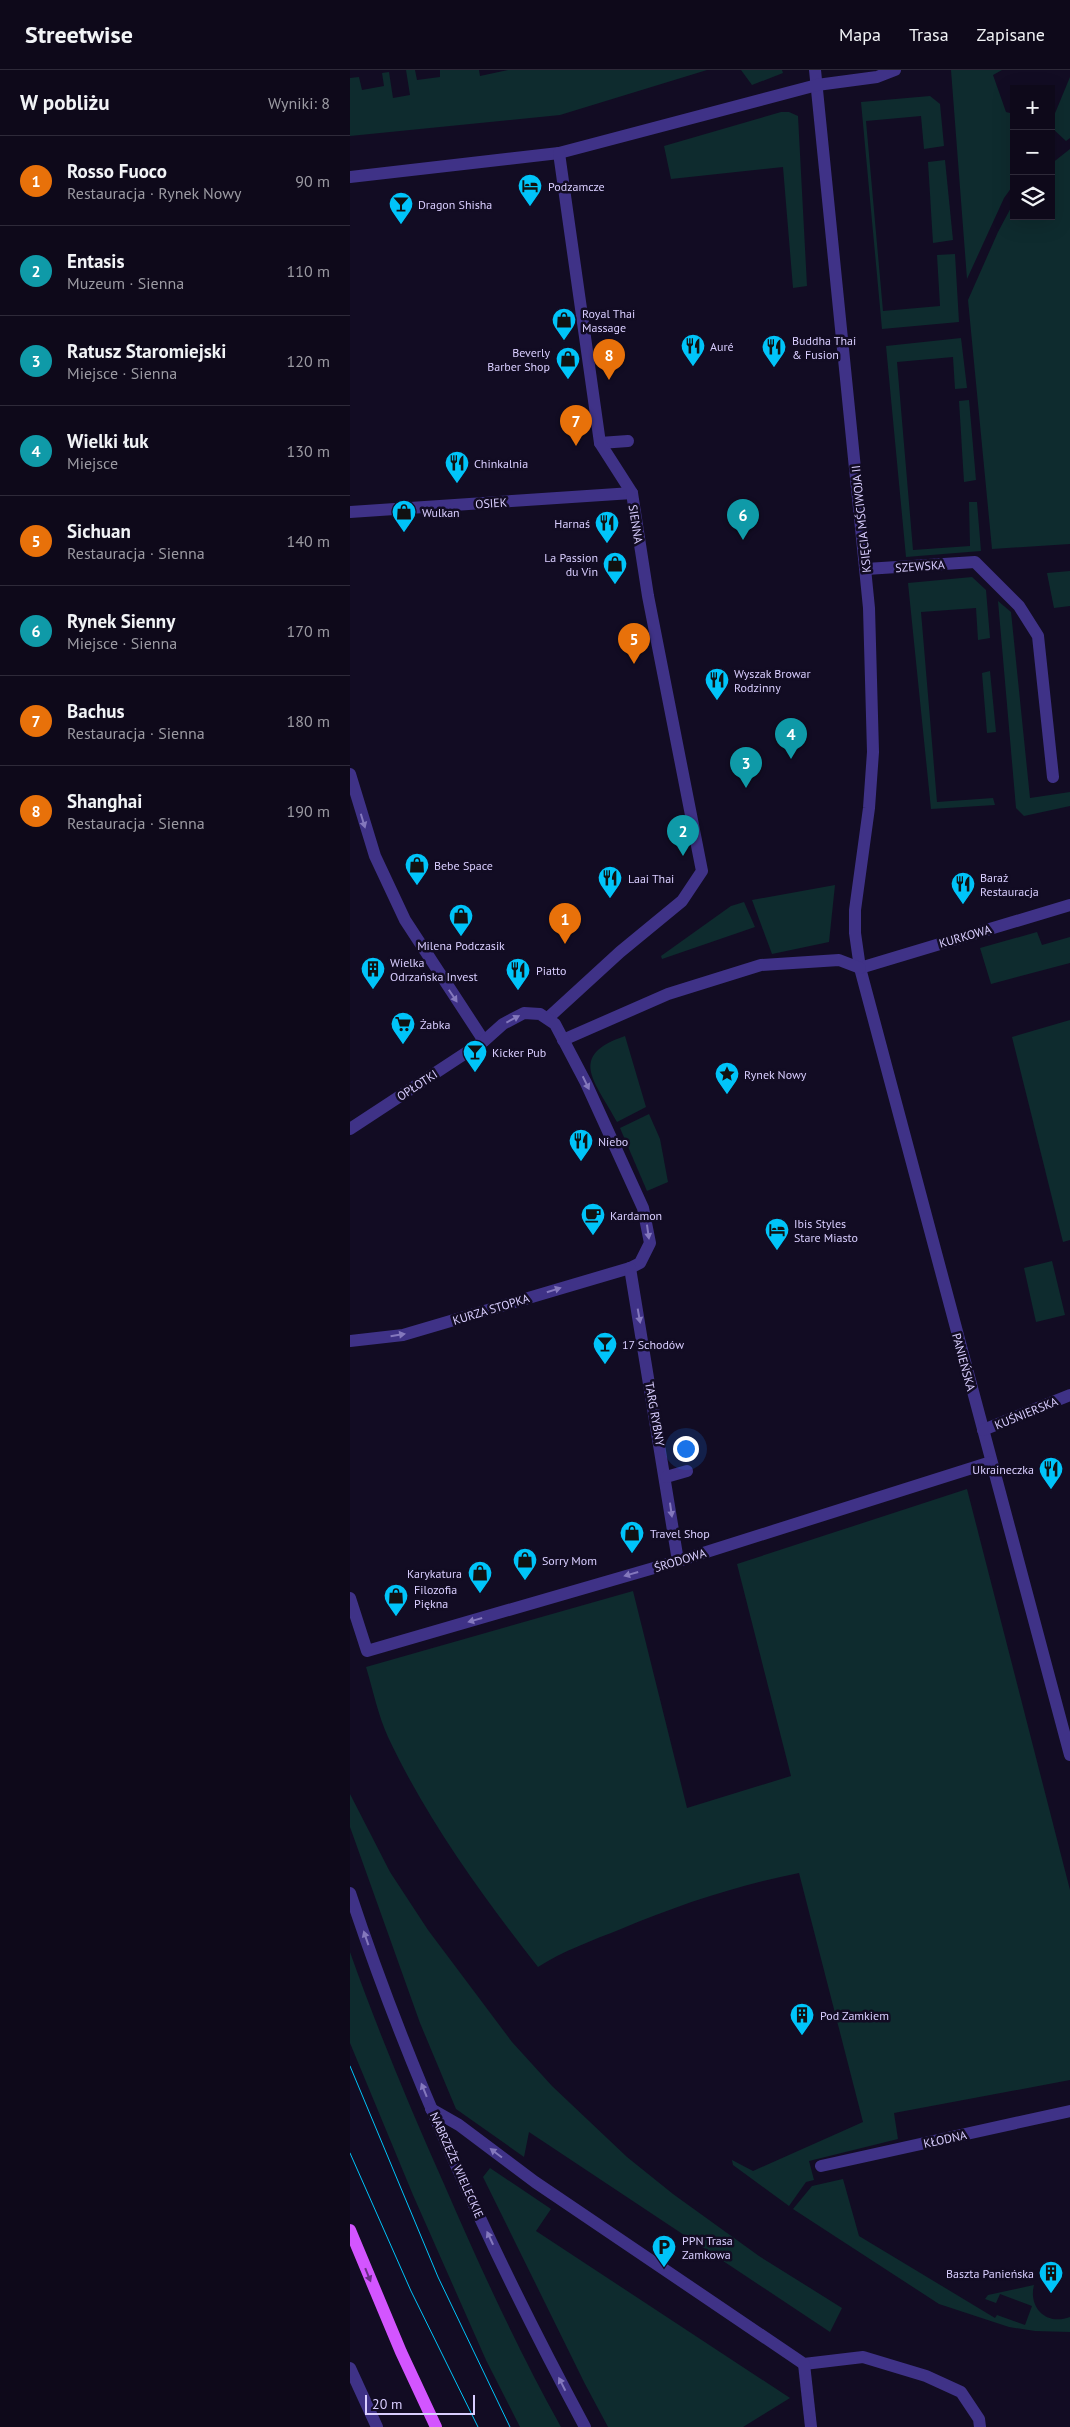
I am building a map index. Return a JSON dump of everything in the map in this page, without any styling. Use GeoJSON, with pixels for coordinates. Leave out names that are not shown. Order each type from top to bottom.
{"type":"FeatureCollection","features":[{"type":"Feature","properties":{"kind":"main road"},"geometry":{"type":"LineString","coordinates":[[350,2230],[401,2352],[436,2427]]}},
{"type":"Feature","properties":{"kind":"street","name":"KSIĘCIA MŚCIWOJA II"},"geometry":{"type":"LineString","coordinates":[[815,70],[866,569],[870,626],[873,735],[871,790],[855,910],[855,933],[860,968]]}},
{"type":"Feature","properties":{"kind":"street"},"geometry":{"type":"LineString","coordinates":[[350,177],[559,153],[817,85],[877,76],[895,70]]}},
{"type":"Feature","properties":{"kind":"street","name":"SIENNA"},"geometry":{"type":"LineString","coordinates":[[548,1018],[620,952],[682,902],[702,871],[648,596],[632,493],[600,443],[559,153]]}},
{"type":"Feature","properties":{"kind":"street"},"geometry":{"type":"LineString","coordinates":[[600,443],[628,441]]}},
{"type":"Feature","properties":{"kind":"street","name":"OSIEK"},"geometry":{"type":"LineString","coordinates":[[350,512],[632,493]]}},
{"type":"Feature","properties":{"kind":"street","name":"SZEWSKA"},"geometry":{"type":"LineString","coordinates":[[866,569],[975,562],[1019,606],[1038,636],[1053,777]]}},
{"type":"Feature","properties":{"kind":"street"},"geometry":{"type":"LineString","coordinates":[[350,774],[375,856],[397,905],[418,944],[484,1041],[504,1024],[524,1013],[540,1014],[554,1024],[586,1083],[644,1208],[650,1243],[644,1258],[630,1268]]}},
{"type":"Feature","properties":{"kind":"street","name":"KURKOWA"},"geometry":{"type":"LineString","coordinates":[[860,968],[1070,906]]}},
{"type":"Feature","properties":{"kind":"street"},"geometry":{"type":"LineString","coordinates":[[563,1040],[668,994],[761,965],[839,960],[860,968]]}},
{"type":"Feature","properties":{"kind":"street","name":"PANIEŃSKA"},"geometry":{"type":"LineString","coordinates":[[860,968],[1070,1755]]}},
{"type":"Feature","properties":{"kind":"street","name":"OPŁOTKI"},"geometry":{"type":"LineString","coordinates":[[350,1129],[484,1041]]}},
{"type":"Feature","properties":{"kind":"street","name":"KURZA STOPKA"},"geometry":{"type":"LineString","coordinates":[[350,1341],[402,1335],[630,1268]]}},
{"type":"Feature","properties":{"kind":"street","name":"TARG RYBNY"},"geometry":{"type":"LineString","coordinates":[[630,1268],[666,1477],[678,1561]]}},
{"type":"Feature","properties":{"kind":"street","name":"KUŚNIERSKA"},"geometry":{"type":"LineString","coordinates":[[982,1430],[1070,1395]]}},
{"type":"Feature","properties":{"kind":"street","name":"ŚRODOWA"},"geometry":{"type":"LineString","coordinates":[[350,1598],[367,1651],[678,1561],[991,1462]]}},
{"type":"Feature","properties":{"kind":"street"},"geometry":{"type":"LineString","coordinates":[[666,1477],[687,1471]]}},
{"type":"Feature","properties":{"kind":"street","name":"NABRZEŻE WIELECKIE"},"geometry":{"type":"LineString","coordinates":[[350,1893],[378,1975],[431,2109],[525,2311],[585,2427]]}},
{"type":"Feature","properties":{"kind":"street"},"geometry":{"type":"LineString","coordinates":[[431,2109],[459,2125],[535,2182],[804,2364],[863,2357],[926,2376],[961,2392],[980,2419],[980,2427]]}},
{"type":"Feature","properties":{"kind":"street","name":"KŁODNA"},"geometry":{"type":"LineString","coordinates":[[821,2166],[1070,2111]]}},
{"type":"Feature","properties":{"kind":"street"},"geometry":{"type":"LineString","coordinates":[[804,2364],[811,2427]]}},
{"type":"Feature","properties":{"kind":"street"},"geometry":{"type":"LineString","coordinates":[[350,2368],[377,2427]]}},
{"type":"Feature","properties":{"kind":"green space"},"geometry":{"type":"Polygon","coordinates":[[[406,70],[415,70],[417,80],[440,77],[440,70],[479,70],[480,76],[508,70],[707,70],[560,115],[350,136],[350,78],[359,77],[362,90],[384,86],[382,73],[389,72],[393,98],[410,95],[406,70]]]}},
{"type":"Feature","properties":{"kind":"green space"},"geometry":{"type":"Polygon","coordinates":[[[741,70],[782,70],[783,73],[752,85],[741,70]]]}},
{"type":"Feature","properties":{"kind":"green space"},"geometry":{"type":"Polygon","coordinates":[[[951,70],[1002,70],[993,75],[1006,112],[1010,113],[1010,190],[1004,198],[967,279],[951,70]]]}},
{"type":"Feature","properties":{"kind":"green space"},"geometry":{"type":"Polygon","coordinates":[[[1070,77],[1070,138],[1066,141],[1055,131],[1055,113],[1070,77]]]}},
{"type":"Feature","properties":{"kind":"green space"},"geometry":{"type":"Polygon","coordinates":[[[930,96],[940,104],[944,146],[924,149],[921,116],[866,121],[883,311],[940,306],[937,255],[955,254],[959,322],[882,329],[861,102],[930,96]]]}},
{"type":"Feature","properties":{"kind":"green space"},"geometry":{"type":"Polygon","coordinates":[[[781,112],[789,112],[798,116],[807,286],[793,288],[783,167],[671,179],[664,146],[781,112]]]}},
{"type":"Feature","properties":{"kind":"green space"},"geometry":{"type":"Polygon","coordinates":[[[1070,149],[1070,544],[992,549],[968,300],[1010,210],[1010,220],[1055,220],[1055,161],[1070,149]]]}},
{"type":"Feature","properties":{"kind":"green space"},"geometry":{"type":"Polygon","coordinates":[[[945,160],[953,240],[933,243],[928,162],[945,160]]]}},
{"type":"Feature","properties":{"kind":"green space"},"geometry":{"type":"Polygon","coordinates":[[[961,338],[967,388],[955,389],[953,357],[897,362],[913,550],[970,546],[969,502],[977,502],[981,551],[906,557],[886,346],[961,338]]]}},
{"type":"Feature","properties":{"kind":"green space"},"geometry":{"type":"Polygon","coordinates":[[[969,400],[976,480],[964,482],[959,401],[969,400]]]}},
{"type":"Feature","properties":{"kind":"green space"},"geometry":{"type":"Polygon","coordinates":[[[1070,571],[1070,606],[1054,608],[1047,573],[1070,571]]]}},
{"type":"Feature","properties":{"kind":"green space"},"geometry":{"type":"Polygon","coordinates":[[[972,577],[986,590],[990,638],[978,640],[976,608],[921,612],[937,802],[993,798],[995,805],[931,809],[908,583],[972,577]]]}},
{"type":"Feature","properties":{"kind":"green space"},"geometry":{"type":"Polygon","coordinates":[[[998,601],[1011,612],[1030,798],[1070,792],[1070,806],[1024,816],[1016,808],[998,601]]]}},
{"type":"Feature","properties":{"kind":"green space"},"geometry":{"type":"Polygon","coordinates":[[[990,671],[996,732],[987,733],[982,673],[990,671]]]}},
{"type":"Feature","properties":{"kind":"green space"},"geometry":{"type":"Polygon","coordinates":[[[835,885],[829,942],[772,954],[752,900],[835,885]]]}},
{"type":"Feature","properties":{"kind":"green space"},"geometry":{"type":"Polygon","coordinates":[[[744,902],[755,927],[662,959],[661,956],[731,906],[744,902]]]}},
{"type":"Feature","properties":{"kind":"green space"},"geometry":{"type":"Polygon","coordinates":[[[1037,932],[1042,945],[1070,937],[1070,963],[991,984],[980,948],[1037,932]]]}},
{"type":"Feature","properties":{"kind":"green space"},"geometry":{"type":"Polygon","coordinates":[[[1070,1020],[1070,1240],[1063,1242],[1012,1037],[1070,1020]]]}},
{"type":"Feature","properties":{"kind":"green space"},"geometry":{"type":"Polygon","coordinates":[[[625,1036],[646,1107],[617,1122],[595,1082],[591,1071],[591,1061],[596,1052],[607,1044],[625,1036]]]}},
{"type":"Feature","properties":{"kind":"green space"},"geometry":{"type":"Polygon","coordinates":[[[649,1114],[660,1139],[668,1182],[647,1191],[620,1128],[649,1114]]]}},
{"type":"Feature","properties":{"kind":"green space"},"geometry":{"type":"Polygon","coordinates":[[[1052,1261],[1065,1315],[1036,1322],[1024,1268],[1052,1261]]]}},
{"type":"Feature","properties":{"kind":"green space"},"geometry":{"type":"Polygon","coordinates":[[[967,1489],[1070,1890],[1070,2080],[894,2113],[898,2139],[809,2161],[814,2180],[806,2182],[789,2206],[733,2165],[732,2160],[753,2171],[863,2122],[799,1873],[708,1896],[578,1946],[538,1967],[476,1885],[420,1797],[384,1729],[366,1667],[633,1591],[687,1808],[791,1776],[737,1564],[967,1489]]]}},
{"type":"Feature","properties":{"kind":"green space"},"geometry":{"type":"Polygon","coordinates":[[[350,1794],[390,1872],[428,1930],[512,2042],[552,2086],[627,2157],[673,2194],[759,2256],[842,2308],[830,2332],[529,2132],[524,2157],[456,2109],[420,2023],[350,1827],[350,1794]]]}},
{"type":"Feature","properties":{"kind":"green space"},"geometry":{"type":"Polygon","coordinates":[[[350,1952],[419,2127],[485,2277],[561,2427],[520,2427],[486,2360],[413,2195],[350,2043],[350,1952]]]}},
{"type":"Feature","properties":{"kind":"green space"},"geometry":{"type":"Polygon","coordinates":[[[490,2168],[551,2209],[536,2231],[790,2398],[743,2427],[608,2427],[483,2177],[490,2168]]]}},
{"type":"Feature","properties":{"kind":"green space"},"geometry":{"type":"Polygon","coordinates":[[[843,2179],[859,2236],[995,2318],[997,2315],[1025,2325],[1032,2306],[1000,2294],[996,2303],[985,2299],[988,2295],[1034,2285],[1034,2301],[1037,2308],[1047,2317],[1054,2319],[1070,2317],[1070,2332],[1035,2331],[1009,2327],[939,2304],[793,2209],[812,2186],[843,2179]]]}},
{"type":"Feature","properties":{"kind":"tram line"},"geometry":{"type":"LineString","coordinates":[[350,2066],[438,2277],[510,2427]]}},
{"type":"Feature","properties":{"kind":"tram line"},"geometry":{"type":"LineString","coordinates":[[350,2153],[411,2291],[478,2427]]}},
{"type":"Feature","properties":{"kind":"place","name":"Podzamcze"},"geometry":{"type":"Point","coordinates":[530,207]}},
{"type":"Feature","properties":{"kind":"place","name":"Dragon Shisha"},"geometry":{"type":"Point","coordinates":[401,225]}},
{"type":"Feature","properties":{"kind":"place","name":"Royal Thai Massage"},"geometry":{"type":"Point","coordinates":[564,341]}},
{"type":"Feature","properties":{"kind":"place","name":"Auré"},"geometry":{"type":"Point","coordinates":[693,367]}},
{"type":"Feature","properties":{"kind":"place","name":"Buddha Thai & Fusion"},"geometry":{"type":"Point","coordinates":[774,368]}},
{"type":"Feature","properties":{"kind":"place","name":"Beverly Barber Shop"},"geometry":{"type":"Point","coordinates":[568,380]}},
{"type":"Feature","properties":{"kind":"place","name":"Shanghai"},"geometry":{"type":"Point","coordinates":[609,380]}},
{"type":"Feature","properties":{"kind":"place","name":"Bachus"},"geometry":{"type":"Point","coordinates":[576,446]}},
{"type":"Feature","properties":{"kind":"place","name":"Chinkalnia"},"geometry":{"type":"Point","coordinates":[457,484]}},
{"type":"Feature","properties":{"kind":"place","name":"Wulkan"},"geometry":{"type":"Point","coordinates":[404,533]}},
{"type":"Feature","properties":{"kind":"place","name":"Rynek Sienny"},"geometry":{"type":"Point","coordinates":[743,540]}},
{"type":"Feature","properties":{"kind":"place","name":"Harnaś"},"geometry":{"type":"Point","coordinates":[607,544]}},
{"type":"Feature","properties":{"kind":"place","name":"La Passion du Vin"},"geometry":{"type":"Point","coordinates":[615,585]}},
{"type":"Feature","properties":{"kind":"place","name":"Sichuan"},"geometry":{"type":"Point","coordinates":[634,664]}},
{"type":"Feature","properties":{"kind":"place","name":"Wyszak Browar Rodzinny"},"geometry":{"type":"Point","coordinates":[717,701]}},
{"type":"Feature","properties":{"kind":"place","name":"Wielki łuk"},"geometry":{"type":"Point","coordinates":[791,759]}},
{"type":"Feature","properties":{"kind":"place","name":"Ratusz Staromiejski"},"geometry":{"type":"Point","coordinates":[746,788]}},
{"type":"Feature","properties":{"kind":"place","name":"Entasis"},"geometry":{"type":"Point","coordinates":[683,856]}},
{"type":"Feature","properties":{"kind":"place","name":"Bebe Space"},"geometry":{"type":"Point","coordinates":[417,886]}},
{"type":"Feature","properties":{"kind":"place","name":"Laai Thai"},"geometry":{"type":"Point","coordinates":[610,899]}},
{"type":"Feature","properties":{"kind":"place","name":"Baraż Restauracja"},"geometry":{"type":"Point","coordinates":[963,905]}},
{"type":"Feature","properties":{"kind":"place","name":"Milena Podczasik"},"geometry":{"type":"Point","coordinates":[461,937]}},
{"type":"Feature","properties":{"kind":"place","name":"Rosso Fuoco"},"geometry":{"type":"Point","coordinates":[565,944]}},
{"type":"Feature","properties":{"kind":"place","name":"Wielka Odrzańska Invest"},"geometry":{"type":"Point","coordinates":[373,990]}},
{"type":"Feature","properties":{"kind":"place","name":"Piatto"},"geometry":{"type":"Point","coordinates":[518,991]}},
{"type":"Feature","properties":{"kind":"place","name":"Żabka"},"geometry":{"type":"Point","coordinates":[403,1045]}},
{"type":"Feature","properties":{"kind":"place","name":"Kicker Pub"},"geometry":{"type":"Point","coordinates":[475,1073]}},
{"type":"Feature","properties":{"kind":"place","name":"Rynek Nowy"},"geometry":{"type":"Point","coordinates":[727,1095]}},
{"type":"Feature","properties":{"kind":"place","name":"Niebo"},"geometry":{"type":"Point","coordinates":[581,1162]}},
{"type":"Feature","properties":{"kind":"place","name":"Kardamon"},"geometry":{"type":"Point","coordinates":[593,1236]}},
{"type":"Feature","properties":{"kind":"place","name":"Ibis Styles Stare Miasto"},"geometry":{"type":"Point","coordinates":[777,1251]}},
{"type":"Feature","properties":{"kind":"place","name":"17 Schodów"},"geometry":{"type":"Point","coordinates":[605,1365]}},
{"type":"Feature","properties":{"kind":"place","name":"Ukraineczka"},"geometry":{"type":"Point","coordinates":[1051,1490]}},
{"type":"Feature","properties":{"kind":"place","name":"Travel Shop"},"geometry":{"type":"Point","coordinates":[632,1554]}},
{"type":"Feature","properties":{"kind":"place","name":"Sorry Mom"},"geometry":{"type":"Point","coordinates":[525,1581]}},
{"type":"Feature","properties":{"kind":"place","name":"Karykatura"},"geometry":{"type":"Point","coordinates":[480,1594]}},
{"type":"Feature","properties":{"kind":"place","name":"Filozofia Piękna"},"geometry":{"type":"Point","coordinates":[396,1617]}},
{"type":"Feature","properties":{"kind":"place","name":"Pod Zamkiem"},"geometry":{"type":"Point","coordinates":[802,2036]}},
{"type":"Feature","properties":{"kind":"place","name":"PPN Trasa Zamkowa"},"geometry":{"type":"Point","coordinates":[664,2268]}},
{"type":"Feature","properties":{"kind":"place","name":"Baszta Panieńska"},"geometry":{"type":"Point","coordinates":[1051,2294]}}]}
